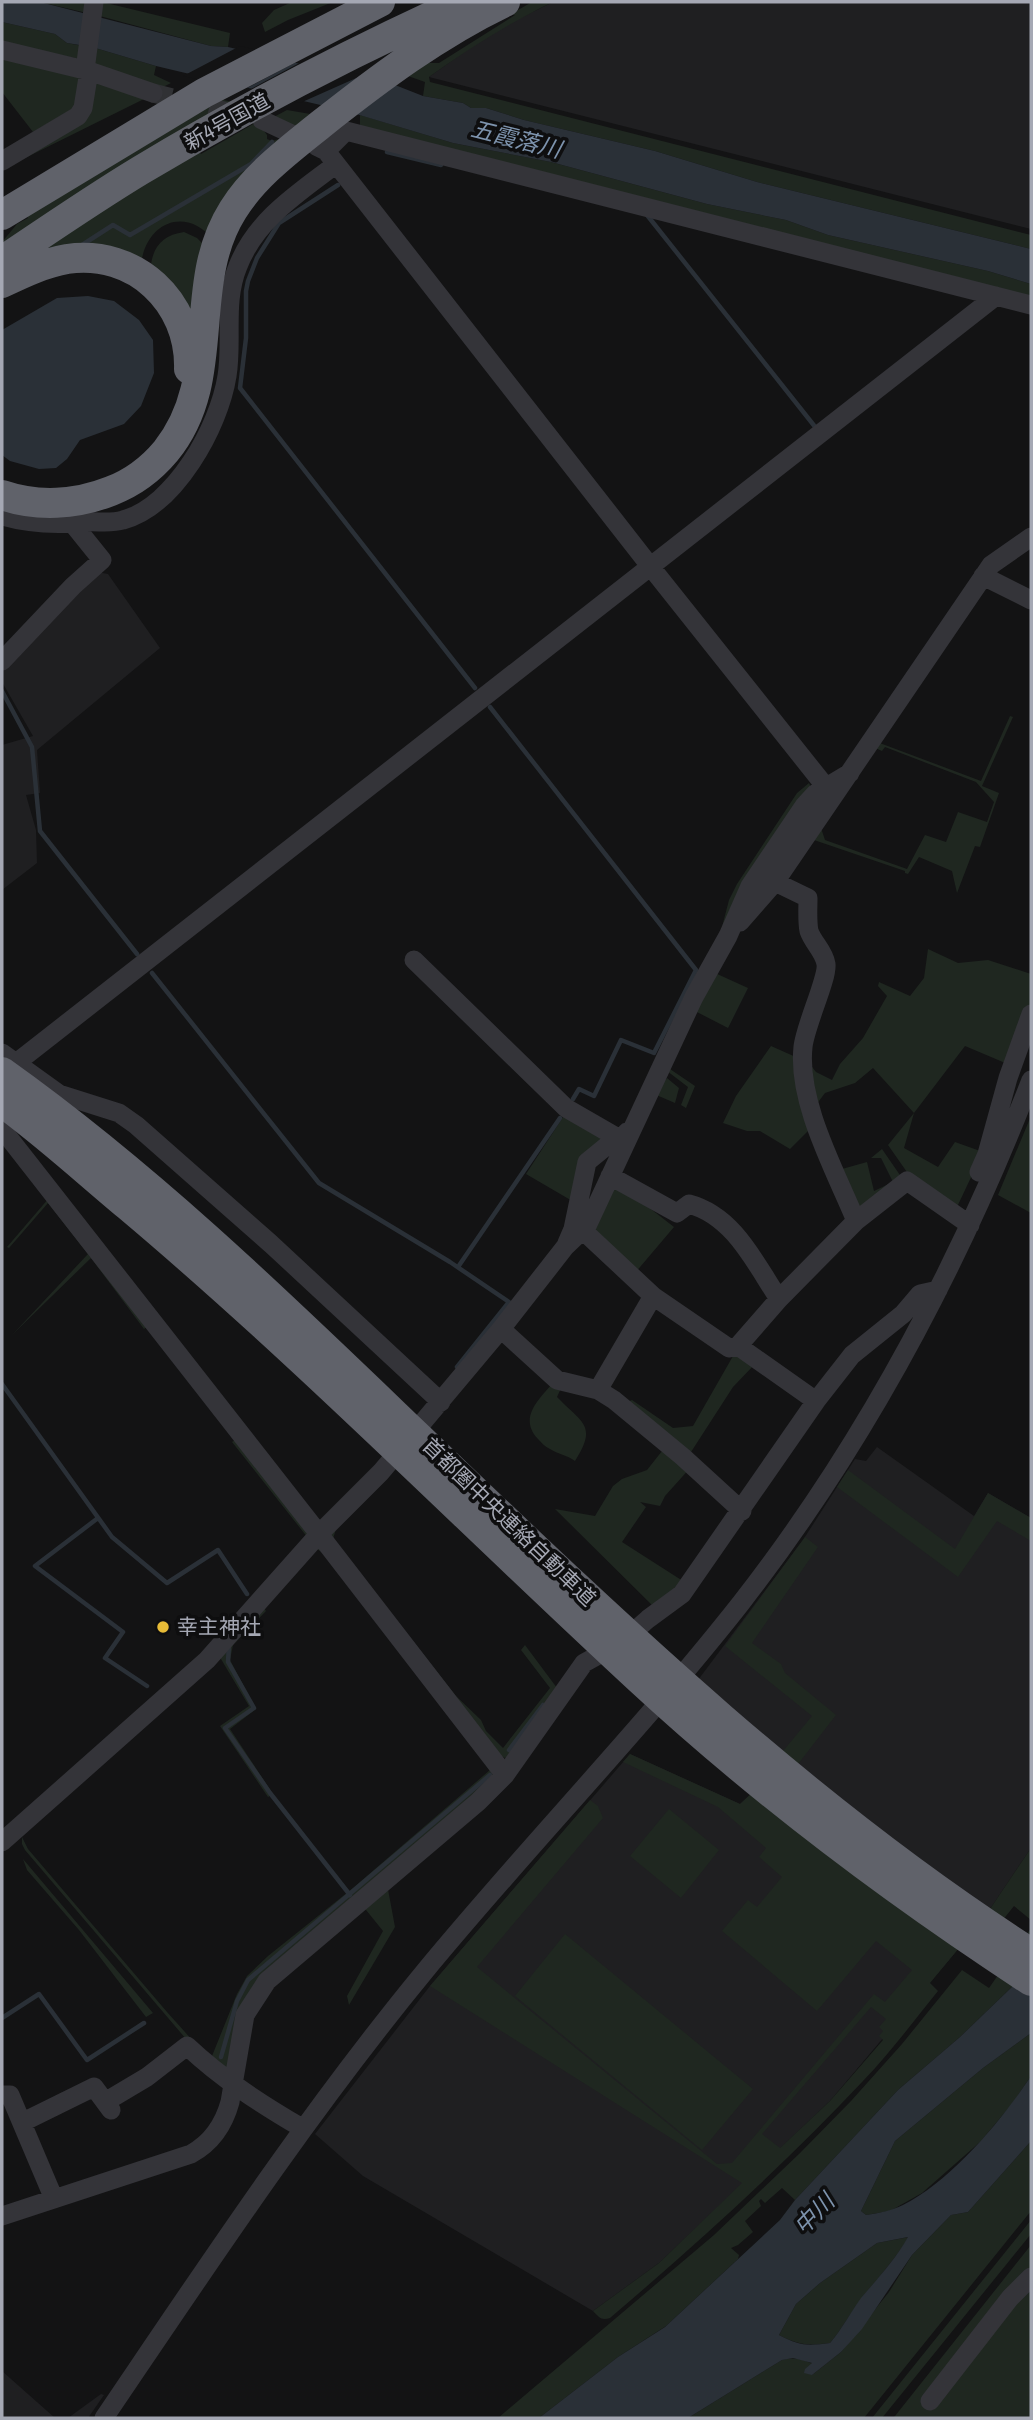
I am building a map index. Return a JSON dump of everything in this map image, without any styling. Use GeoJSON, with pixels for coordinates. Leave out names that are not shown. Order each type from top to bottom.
{"type":"FeatureCollection","features":[{"type":"Feature","properties":{"kind":"highway","name":"新4号国道"},"geometry":{"type":"LineString","coordinates":[[2,215],[204,93],[380,2]]}},
{"type":"Feature","properties":{"kind":"highway","name":"新4号国道"},"geometry":{"type":"LineString","coordinates":[[2,261],[140,171],[258,113],[342,59],[462,2]]}},
{"type":"Feature","properties":{"kind":"highway"},"geometry":{"type":"LineString","coordinates":[[2,481],[27,489],[98,490],[123,486],[159,459],[183,425],[192,405],[199,382],[214,252],[233,210],[247,191],[287,152],[319,145],[407,60],[505,2]]}},
{"type":"Feature","properties":{"kind":"highway"},"geometry":{"type":"LineString","coordinates":[[2,192],[75,153],[204,93]]}},
{"type":"Feature","properties":{"kind":"highway"},"geometry":{"type":"LineString","coordinates":[[2,283],[26,271],[69,259],[90,258],[128,265],[159,288],[173,304],[183,326],[189,366],[185,389],[166,432],[140,460],[98,490],[81,500],[40,503],[2,495]]}},
{"type":"Feature","properties":{"kind":"highway","name":"首都圏中央連絡自動車道"},"geometry":{"type":"LineString","coordinates":[[5,1066],[295,1318],[582,1593],[774,1763],[869,1838],[1031,1953]]}},
{"type":"Feature","properties":{"kind":"highway","name":"首都圏中央連絡自動車道"},"geometry":{"type":"LineString","coordinates":[[2,1102],[200,1267],[692,1726],[835,1843],[967,1939],[1031,1981]]}},
{"type":"Feature","properties":{"kind":"street"},"geometry":{"type":"LineString","coordinates":[[2,161],[79,116],[94,3]]}},
{"type":"Feature","properties":{"kind":"street"},"geometry":{"type":"LineString","coordinates":[[2,50],[87,65],[153,93]]}},
{"type":"Feature","properties":{"kind":"street"},"geometry":{"type":"LineString","coordinates":[[258,113],[319,145],[829,792]]}},
{"type":"Feature","properties":{"kind":"street"},"geometry":{"type":"LineString","coordinates":[[2,516],[32,523],[112,522],[136,515],[167,490],[204,444],[223,400],[230,354],[229,309],[237,267],[264,222],[284,204],[319,145],[346,131],[1031,305]]}},
{"type":"Feature","properties":{"kind":"street"},"geometry":{"type":"LineString","coordinates":[[441,1402],[271,1244],[136,1125],[119,1114],[59,1094],[5,1066],[996,296]]}},
{"type":"Feature","properties":{"kind":"street"},"geometry":{"type":"LineString","coordinates":[[2,661],[73,586],[102,560],[74,524]]}},
{"type":"Feature","properties":{"kind":"street"},"geometry":{"type":"LineString","coordinates":[[2,1842],[207,1660],[319,1534],[381,1472],[501,1329],[565,1247],[610,1176],[623,1141],[694,997],[728,936],[750,886],[804,806],[829,792],[850,773],[982,576],[991,565],[1031,537]]}},
{"type":"Feature","properties":{"kind":"street"},"geometry":{"type":"LineString","coordinates":[[982,576],[1031,600]]}},
{"type":"Feature","properties":{"kind":"street"},"geometry":{"type":"LineString","coordinates":[[728,936],[775,882],[829,792]]}},
{"type":"Feature","properties":{"kind":"street"},"geometry":{"type":"LineString","coordinates":[[775,882],[807,898],[809,932],[821,949],[826,967],[807,1025],[803,1047],[803,1074],[819,1133],[856,1221]]}},
{"type":"Feature","properties":{"kind":"street"},"geometry":{"type":"LineString","coordinates":[[414,960],[566,1108],[623,1141]]}},
{"type":"Feature","properties":{"kind":"street"},"geometry":{"type":"LineString","coordinates":[[965,1222],[1008,1078],[1031,1014]]}},
{"type":"Feature","properties":{"kind":"street"},"geometry":{"type":"LineString","coordinates":[[104,2418],[302,2128],[426,1969],[643,1721],[740,1604],[817,1499],[938,1290],[965,1222],[1031,1080]]}},
{"type":"Feature","properties":{"kind":"street"},"geometry":{"type":"LineString","coordinates":[[2,1129],[505,1776]]}},
{"type":"Feature","properties":{"kind":"street"},"geometry":{"type":"LineString","coordinates":[[579,1226],[587,1162],[609,1144],[623,1141]]}},
{"type":"Feature","properties":{"kind":"street"},"geometry":{"type":"LineString","coordinates":[[610,1176],[677,1213],[689,1204],[700,1207],[719,1219],[736,1234],[779,1299]]}},
{"type":"Feature","properties":{"kind":"street"},"geometry":{"type":"LineString","coordinates":[[579,1226],[653,1296],[729,1348],[738,1346],[779,1299],[856,1221],[907,1181],[965,1222]]}},
{"type":"Feature","properties":{"kind":"street"},"geometry":{"type":"LineString","coordinates":[[2,2216],[191,2154],[208,2143],[226,2115],[230,2102],[245,2015],[267,1981],[505,1776],[584,1663],[622,1642],[682,1594],[816,1401],[852,1355],[903,1314],[920,1294],[938,1290]]}},
{"type":"Feature","properties":{"kind":"street"},"geometry":{"type":"LineString","coordinates":[[598,1390],[653,1296]]}},
{"type":"Feature","properties":{"kind":"street"},"geometry":{"type":"LineString","coordinates":[[501,1329],[557,1380],[598,1390],[614,1400],[742,1511]]}},
{"type":"Feature","properties":{"kind":"street"},"geometry":{"type":"LineString","coordinates":[[738,1346],[816,1401]]}},
{"type":"Feature","properties":{"kind":"street"},"geometry":{"type":"LineString","coordinates":[[23,2122],[94,2087],[108,2106],[187,2046],[244,2094],[302,2128]]}},
{"type":"Feature","properties":{"kind":"street"},"geometry":{"type":"LineString","coordinates":[[2,2095],[10,2095],[54,2199]]}},
{"type":"Feature","properties":{"kind":"street"},"geometry":{"type":"LineString","coordinates":[[930,2401],[1010,2298],[1031,2277]]}},
{"type":"Feature","properties":{"kind":"shaded area"},"geometry":{"type":"Polygon","coordinates":[[[40,2],[89,2],[87,13],[40,2]]]}},
{"type":"Feature","properties":{"kind":"shaded area"},"geometry":{"type":"Polygon","coordinates":[[[102,2],[230,33],[228,47],[211,46],[96,15],[102,2]]]}},
{"type":"Feature","properties":{"kind":"shaded area"},"geometry":{"type":"Polygon","coordinates":[[[292,2],[333,2],[265,32],[262,23],[274,10],[292,2]]]}},
{"type":"Feature","properties":{"kind":"shaded area"},"geometry":{"type":"Polygon","coordinates":[[[532,2],[553,2],[474,46],[429,77],[430,82],[1031,235],[1031,249],[757,182],[655,151],[524,120],[486,108],[471,108],[463,103],[423,96],[425,82],[408,76],[428,63],[439,63],[532,2]]]}},
{"type":"Feature","properties":{"kind":"shaded area"},"geometry":{"type":"Polygon","coordinates":[[[553,2],[1031,2],[1031,229],[429,77],[471,47],[514,21],[553,2]]]}},
{"type":"Feature","properties":{"kind":"shaded area"},"geometry":{"type":"Polygon","coordinates":[[[2,22],[55,34],[67,43],[83,46],[80,59],[2,43],[2,22]]]}},
{"type":"Feature","properties":{"kind":"shaded area"},"geometry":{"type":"Polygon","coordinates":[[[92,47],[156,66],[154,75],[171,83],[159,89],[93,63],[92,47]]]}},
{"type":"Feature","properties":{"kind":"shaded area"},"geometry":{"type":"Polygon","coordinates":[[[2,55],[80,75],[79,105],[33,132],[2,92],[2,55]]]}},
{"type":"Feature","properties":{"kind":"shaded area"},"geometry":{"type":"Polygon","coordinates":[[[97,81],[148,97],[17,162],[77,123],[97,81]]]}},
{"type":"Feature","properties":{"kind":"shaded area"},"geometry":{"type":"Polygon","coordinates":[[[215,98],[242,104],[3,244],[17,224],[28,218],[25,213],[215,98]]]}},
{"type":"Feature","properties":{"kind":"shaded area"},"geometry":{"type":"Polygon","coordinates":[[[287,110],[322,116],[300,134],[270,119],[287,110]]]}},
{"type":"Feature","properties":{"kind":"shaded area"},"geometry":{"type":"Polygon","coordinates":[[[360,115],[453,143],[551,162],[707,204],[786,220],[828,235],[988,271],[1031,284],[1031,300],[360,130],[360,115]]]}},
{"type":"Feature","properties":{"kind":"shaded area"},"geometry":{"type":"Polygon","coordinates":[[[255,123],[260,125],[267,139],[279,139],[213,239],[202,229],[179,221],[158,230],[150,239],[141,265],[2,271],[198,150],[201,154],[255,123]]]}},
{"type":"Feature","properties":{"kind":"shaded area"},"geometry":{"type":"Polygon","coordinates":[[[184,232],[203,244],[200,330],[151,264],[161,242],[184,232]]]}},
{"type":"Feature","properties":{"kind":"shaded area"},"geometry":{"type":"Polygon","coordinates":[[[97,572],[108,574],[160,648],[37,750],[40,793],[26,795],[36,830],[37,863],[2,890],[2,745],[33,736],[2,682],[2,666],[97,572]]]}},
{"type":"Feature","properties":{"kind":"shaded area"},"geometry":{"type":"Polygon","coordinates":[[[1010,716],[1013,717],[982,786],[999,793],[980,847],[975,846],[957,893],[952,871],[919,857],[908,874],[811,839],[820,825],[825,840],[907,869],[925,835],[946,842],[958,812],[987,822],[994,802],[976,782],[885,747],[882,751],[873,747],[877,742],[981,781],[1010,716]]]}},
{"type":"Feature","properties":{"kind":"shaded area"},"geometry":{"type":"Polygon","coordinates":[[[809,783],[812,789],[722,927],[729,900],[737,884],[797,793],[809,783]]]}},
{"type":"Feature","properties":{"kind":"shaded area"},"geometry":{"type":"Polygon","coordinates":[[[928,949],[958,963],[988,960],[1031,974],[1031,1006],[1010,1065],[965,1046],[914,1113],[873,1068],[855,1083],[825,1093],[816,1105],[806,1059],[816,1072],[832,1080],[840,1064],[863,1038],[887,996],[878,986],[879,982],[910,996],[924,978],[928,949]]]}},
{"type":"Feature","properties":{"kind":"shaded area"},"geometry":{"type":"Polygon","coordinates":[[[715,973],[748,988],[728,1028],[693,1010],[715,973]]]}},
{"type":"Feature","properties":{"kind":"shaded area"},"geometry":{"type":"Polygon","coordinates":[[[771,1046],[798,1058],[812,1127],[790,1149],[760,1131],[747,1131],[723,1123],[736,1096],[771,1046]]]}},
{"type":"Feature","properties":{"kind":"shaded area"},"geometry":{"type":"Polygon","coordinates":[[[667,1067],[695,1086],[686,1108],[681,1105],[688,1087],[667,1071],[667,1067]]]}},
{"type":"Feature","properties":{"kind":"shaded area"},"geometry":{"type":"Polygon","coordinates":[[[667,1078],[679,1088],[675,1103],[654,1094],[667,1078]]]}},
{"type":"Feature","properties":{"kind":"shaded area"},"geometry":{"type":"Polygon","coordinates":[[[914,1113],[904,1148],[938,1167],[955,1142],[983,1152],[957,1207],[909,1175],[888,1145],[914,1113]]]}},
{"type":"Feature","properties":{"kind":"shaded area"},"geometry":{"type":"Polygon","coordinates":[[[565,1114],[601,1134],[602,1143],[574,1202],[526,1174],[565,1114]]]}},
{"type":"Feature","properties":{"kind":"shaded area"},"geometry":{"type":"Polygon","coordinates":[[[1031,1116],[1031,1213],[998,1195],[1031,1116]]]}},
{"type":"Feature","properties":{"kind":"shaded area"},"geometry":{"type":"Polygon","coordinates":[[[882,1149],[902,1178],[858,1209],[842,1169],[867,1162],[874,1191],[893,1182],[881,1158],[871,1158],[882,1149]]]}},
{"type":"Feature","properties":{"kind":"shaded area"},"geometry":{"type":"Polygon","coordinates":[[[616,1182],[674,1227],[635,1273],[592,1231],[616,1182]]]}},
{"type":"Feature","properties":{"kind":"shaded area"},"geometry":{"type":"Polygon","coordinates":[[[49,1198],[149,1325],[144,1329],[91,1258],[12,1335],[88,1254],[48,1203],[9,1248],[7,1247],[49,1198]]]}},
{"type":"Feature","properties":{"kind":"shaded area"},"geometry":{"type":"Polygon","coordinates":[[[733,1356],[745,1356],[755,1364],[733,1387],[691,1452],[625,1403],[632,1400],[673,1428],[693,1426],[733,1356]]]}},
{"type":"Feature","properties":{"kind":"shaded area"},"geometry":{"type":"Polygon","coordinates":[[[553,1383],[562,1386],[557,1397],[580,1419],[586,1432],[582,1449],[575,1461],[545,1446],[532,1431],[530,1424],[533,1409],[553,1383]]]}},
{"type":"Feature","properties":{"kind":"shaded area"},"geometry":{"type":"Polygon","coordinates":[[[236,1439],[309,1528],[308,1538],[232,1442],[236,1439]]]}},
{"type":"Feature","properties":{"kind":"shaded area"},"geometry":{"type":"Polygon","coordinates":[[[666,1446],[691,1467],[665,1496],[660,1506],[640,1502],[646,1507],[622,1542],[686,1583],[656,1609],[555,1509],[595,1516],[613,1486],[622,1479],[647,1470],[666,1446]]]}},
{"type":"Feature","properties":{"kind":"shaded area"},"geometry":{"type":"Polygon","coordinates":[[[877,1447],[974,1516],[988,1493],[1031,1518],[1031,1848],[988,1912],[924,1866],[695,1684],[803,1540],[855,1459],[866,1461],[877,1447]]]}},
{"type":"Feature","properties":{"kind":"shaded area"},"geometry":{"type":"Polygon","coordinates":[[[848,1470],[955,1549],[988,1493],[1031,1518],[1031,1541],[997,1521],[958,1577],[837,1487],[848,1470]]]}},
{"type":"Feature","properties":{"kind":"shaded area"},"geometry":{"type":"Polygon","coordinates":[[[336,1529],[333,1539],[456,1696],[481,1720],[486,1731],[503,1748],[550,1688],[521,1650],[525,1645],[560,1692],[515,1754],[505,1758],[498,1754],[330,1540],[330,1535],[336,1529]]]}},
{"type":"Feature","properties":{"kind":"shaded area"},"geometry":{"type":"Polygon","coordinates":[[[805,1537],[818,1547],[752,1643],[781,1664],[785,1673],[836,1715],[795,1768],[779,1756],[812,1716],[725,1646],[805,1537]]]}},
{"type":"Feature","properties":{"kind":"shaded area"},"geometry":{"type":"Polygon","coordinates":[[[315,1548],[325,1548],[497,1768],[498,1775],[488,1788],[265,1977],[245,2009],[237,2030],[229,2067],[222,2071],[208,2063],[192,2046],[25,1850],[22,1837],[28,1849],[167,2012],[202,2051],[212,2056],[247,1976],[490,1770],[327,1556],[317,1549],[288,1577],[315,1548]]]}},
{"type":"Feature","properties":{"kind":"shaded area"},"geometry":{"type":"Polygon","coordinates":[[[288,1577],[262,1606],[261,1604],[288,1577]]]}},
{"type":"Feature","properties":{"kind":"shaded area"},"geometry":{"type":"Polygon","coordinates":[[[262,1606],[266,1611],[233,1645],[230,1660],[256,1709],[230,1729],[273,1794],[268,1797],[220,1726],[249,1706],[218,1654],[262,1606]]]}},
{"type":"Feature","properties":{"kind":"shaded area"},"geometry":{"type":"Polygon","coordinates":[[[630,1754],[740,1804],[753,1792],[959,1948],[830,2101],[659,2263],[593,2311],[363,2176],[315,2134],[430,1986],[630,1754]]]}},
{"type":"Feature","properties":{"kind":"shaded area"},"geometry":{"type":"Polygon","coordinates":[[[630,1754],[740,1804],[753,1792],[959,1948],[930,1983],[938,1991],[863,2081],[740,2203],[610,2318],[604,2319],[593,2311],[659,2263],[742,2183],[430,1986],[590,1800],[598,1806],[603,1818],[477,1967],[717,2164],[732,2163],[874,1994],[885,2002],[912,1970],[876,1941],[817,2011],[722,1931],[748,1900],[757,1907],[782,1877],[759,1857],[766,1848],[718,1807],[623,1762],[630,1754]],[[871,2007],[762,2134],[780,2148],[830,2101],[883,2040],[879,2036],[883,2031],[879,2027],[886,2019],[871,2007]]]}},
{"type":"Feature","properties":{"kind":"shaded area"},"geometry":{"type":"Polygon","coordinates":[[[669,1809],[719,1850],[681,1898],[630,1856],[669,1809]]]}},
{"type":"Feature","properties":{"kind":"shaded area"},"geometry":{"type":"Polygon","coordinates":[[[1031,1848],[1031,1920],[1014,1906],[1002,1921],[988,1912],[1031,1848]]]}},
{"type":"Feature","properties":{"kind":"shaded area"},"geometry":{"type":"Polygon","coordinates":[[[23,1859],[153,2013],[146,2017],[79,1930],[27,1870],[23,1859]]]}},
{"type":"Feature","properties":{"kind":"shaded area"},"geometry":{"type":"Polygon","coordinates":[[[387,1884],[395,1927],[349,2005],[347,1996],[383,1931],[362,1905],[387,1884]]]}},
{"type":"Feature","properties":{"kind":"shaded area"},"geometry":{"type":"Polygon","coordinates":[[[1031,1928],[1031,1972],[898,2090],[795,2200],[782,2188],[765,2203],[761,2199],[761,2206],[745,2221],[753,2232],[731,2248],[739,2255],[738,2259],[666,2326],[618,2357],[539,2418],[498,2418],[714,2235],[800,2153],[902,2044],[962,1970],[989,1988],[1031,1928]]]}},
{"type":"Feature","properties":{"kind":"shaded area"},"geometry":{"type":"Polygon","coordinates":[[[565,1934],[753,2089],[702,2150],[515,1996],[565,1934]]]}},
{"type":"Feature","properties":{"kind":"shaded area"},"geometry":{"type":"Polygon","coordinates":[[[1031,2033],[1031,2076],[980,2142],[922,2193],[890,2211],[866,2215],[861,2211],[895,2141],[983,2068],[1031,2033]]]}},
{"type":"Feature","properties":{"kind":"shaded area"},"geometry":{"type":"Polygon","coordinates":[[[1031,2141],[1031,2211],[864,2418],[688,2418],[782,2360],[798,2359],[813,2364],[812,2375],[841,2352],[889,2292],[912,2255],[951,2215],[968,2212],[1031,2141]]]}},
{"type":"Feature","properties":{"kind":"shaded area"},"geometry":{"type":"Polygon","coordinates":[[[1031,2220],[1031,2234],[882,2418],[872,2418],[1031,2220]]]}},
{"type":"Feature","properties":{"kind":"shaded area"},"geometry":{"type":"Polygon","coordinates":[[[909,2237],[830,2343],[803,2344],[779,2335],[796,2304],[820,2283],[877,2243],[909,2237]]]}},
{"type":"Feature","properties":{"kind":"shaded area"},"geometry":{"type":"Polygon","coordinates":[[[1031,2245],[1031,2418],[893,2418],[895,2416],[1031,2245]]]}},
{"type":"Feature","properties":{"kind":"shaded area"},"geometry":{"type":"Polygon","coordinates":[[[2,2371],[55,2418],[2,2418],[2,2371]]]}},
{"type":"Feature","properties":{"kind":"shaded area"},"geometry":{"type":"Polygon","coordinates":[[[101,2394],[104,2395],[88,2418],[68,2418],[101,2394]]]}},
{"type":"Feature","properties":{"kind":"water"},"geometry":{"type":"Polygon","coordinates":[[[2,2],[40,2],[211,46],[228,47],[369,80],[333,108],[67,43],[55,34],[2,22],[2,2]]]}},
{"type":"Feature","properties":{"kind":"water","name":"五霞落川"},"geometry":{"type":"Polygon","coordinates":[[[395,85],[423,96],[463,103],[471,108],[486,108],[524,120],[655,151],[757,182],[1031,249],[1031,284],[988,271],[828,235],[786,220],[707,204],[551,162],[453,143],[356,114],[395,85]]]}},
{"type":"Feature","properties":{"kind":"water"},"geometry":{"type":"Polygon","coordinates":[[[88,296],[114,301],[139,320],[153,340],[154,373],[141,406],[124,424],[80,440],[67,459],[56,468],[39,469],[10,461],[2,455],[2,330],[57,298],[88,296]]]}},
{"type":"Feature","properties":{"kind":"water","name":"中川"},"geometry":{"type":"Polygon","coordinates":[[[1031,1972],[1031,2033],[983,2068],[895,2141],[861,2211],[866,2215],[898,2207],[939,2181],[990,2130],[1031,2076],[1031,2141],[968,2212],[951,2215],[912,2255],[862,2329],[841,2352],[812,2375],[804,2373],[812,2363],[793,2358],[782,2360],[688,2418],[539,2418],[618,2357],[665,2327],[780,2220],[795,2200],[898,2090],[960,2037],[1031,1972]],[[908,2237],[877,2243],[820,2283],[796,2304],[779,2335],[804,2344],[830,2343],[908,2237]]]}},
{"type":"Feature","properties":{"kind":"pier"},"geometry":{"type":"Polygon","coordinates":[[[240,46],[300,60],[243,90],[183,76],[240,46]]]}},
{"type":"Feature","properties":{"kind":"pier"},"geometry":{"type":"Polygon","coordinates":[[[303,61],[363,75],[300,103],[247,91],[303,61]]]}},
{"type":"Feature","properties":{"kind":"waterway"},"geometry":{"type":"LineString","coordinates":[[82,245],[113,225],[130,235],[251,164],[272,142]]}},
{"type":"Feature","properties":{"kind":"waterway"},"geometry":{"type":"LineString","coordinates":[[387,152],[441,165]]}},
{"type":"Feature","properties":{"kind":"waterway"},"geometry":{"type":"LineString","coordinates":[[338,185],[279,223],[257,258],[246,291],[246,338],[240,388],[475,688]]}},
{"type":"Feature","properties":{"kind":"waterway"},"geometry":{"type":"LineString","coordinates":[[647,215],[816,428]]}},
{"type":"Feature","properties":{"kind":"waterway"},"geometry":{"type":"LineString","coordinates":[[2,691],[32,747],[40,831],[137,954]]}},
{"type":"Feature","properties":{"kind":"waterway"},"geometry":{"type":"LineString","coordinates":[[490,707],[696,970],[654,1053],[621,1040],[594,1096],[579,1089],[573,1099]]}},
{"type":"Feature","properties":{"kind":"waterway"},"geometry":{"type":"LineString","coordinates":[[152,973],[319,1183],[450,1262],[509,1302],[457,1367]]}},
{"type":"Feature","properties":{"kind":"waterway"},"geometry":{"type":"LineString","coordinates":[[458,1267],[560,1118]]}},
{"type":"Feature","properties":{"kind":"waterway"},"geometry":{"type":"LineString","coordinates":[[2,1384],[112,1537],[167,1583],[218,1550],[247,1594]]}},
{"type":"Feature","properties":{"kind":"waterway"},"geometry":{"type":"LineString","coordinates":[[98,1518],[35,1566],[123,1632],[105,1658],[147,1686]]}},
{"type":"Feature","properties":{"kind":"waterway"},"geometry":{"type":"LineString","coordinates":[[229,1645],[228,1662],[254,1708],[225,1728],[270,1793],[350,1895]]}},
{"type":"Feature","properties":{"kind":"waterway"},"geometry":{"type":"LineString","coordinates":[[509,1750],[543,1705]]}},
{"type":"Feature","properties":{"kind":"waterway"},"geometry":{"type":"LineString","coordinates":[[221,2057],[237,2001],[248,1980],[490,1775]]}},
{"type":"Feature","properties":{"kind":"waterway"},"geometry":{"type":"LineString","coordinates":[[2,2018],[39,1994],[87,2060],[144,2023]]}},
{"type":"Feature","properties":{"kind":"tunnel"},"geometry":{"type":"LineString","coordinates":[[153,93],[240,115]]}},
{"type":"Feature","properties":{"kind":"place","name":"幸主神社"},"geometry":{"type":"Point","coordinates":[163,1627]}}]}
